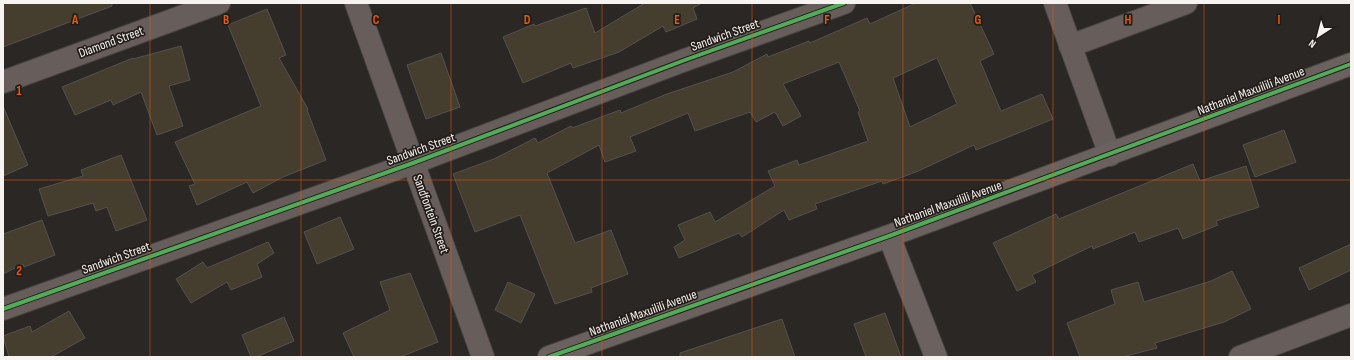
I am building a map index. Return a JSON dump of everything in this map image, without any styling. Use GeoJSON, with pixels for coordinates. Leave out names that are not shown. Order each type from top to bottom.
{"type":"FeatureCollection","features":[{"type":"Feature","properties":{"kind":"street","name":"Diamond Street"},"geometry":{"type":"LineString","coordinates":[[3,82],[218,3]]}},
{"type":"Feature","properties":{"kind":"street","name":"Sandfontein Street"},"geometry":{"type":"LineString","coordinates":[[356,3],[483,357]]}},
{"type":"Feature","properties":{"kind":"street","name":"Sandwich Street"},"geometry":{"type":"LineString","coordinates":[[3,309],[413,163],[685,60],[844,3]]}},
{"type":"Feature","properties":{"kind":"street"},"geometry":{"type":"LineString","coordinates":[[1055,3],[1110,155]]}},
{"type":"Feature","properties":{"kind":"street"},"geometry":{"type":"LineString","coordinates":[[1070,46],[1186,3]]}},
{"type":"Feature","properties":{"kind":"street","name":"Nathaniel Maxuilili Avenue"},"geometry":{"type":"LineString","coordinates":[[549,357],[889,236],[1351,64]]}},
{"type":"Feature","properties":{"kind":"street"},"geometry":{"type":"LineString","coordinates":[[889,236],[936,357]]}},
{"type":"Feature","properties":{"kind":"street"},"geometry":{"type":"LineString","coordinates":[[1240,357],[1351,315]]}},
{"type":"Feature","properties":{"kind":"building"},"geometry":{"type":"Polygon","coordinates":[[[3,3],[112,3],[112,6],[3,47],[3,3]]]}},
{"type":"Feature","properties":{"kind":"building"},"geometry":{"type":"Polygon","coordinates":[[[645,3],[702,3],[693,8],[697,19],[666,32],[663,26],[619,52],[573,68],[571,63],[523,83],[503,37],[534,24],[535,26],[586,8],[595,33],[645,3]]]}},
{"type":"Feature","properties":{"kind":"building"},"geometry":{"type":"Polygon","coordinates":[[[916,3],[970,3],[994,54],[980,61],[1001,111],[1042,94],[1053,119],[976,150],[974,145],[916,172],[883,184],[882,181],[815,204],[817,209],[789,220],[784,210],[742,237],[739,233],[679,258],[674,247],[685,240],[678,225],[710,212],[715,222],[775,186],[768,171],[797,160],[799,165],[868,141],[858,112],[860,111],[839,62],[783,84],[801,116],[783,126],[775,112],[756,122],[750,112],[695,131],[688,113],[630,137],[636,151],[605,162],[599,145],[547,173],[575,243],[611,230],[628,274],[591,288],[592,292],[555,304],[520,215],[475,232],[453,174],[494,159],[535,138],[538,143],[571,126],[572,128],[620,110],[621,113],[667,94],[733,72],[767,54],[768,57],[809,41],[810,43],[867,18],[870,24],[916,3]],[[937,58],[893,78],[910,127],[957,104],[937,58]]]}},
{"type":"Feature","properties":{"kind":"building"},"geometry":{"type":"Polygon","coordinates":[[[267,9],[286,55],[279,58],[308,109],[307,110],[326,160],[283,177],[253,193],[247,182],[197,205],[189,186],[195,184],[175,142],[261,106],[228,25],[267,9]]]}},
{"type":"Feature","properties":{"kind":"building"},"geometry":{"type":"Polygon","coordinates":[[[181,46],[190,80],[169,86],[183,126],[157,135],[141,92],[113,105],[111,100],[75,115],[62,87],[133,58],[181,46]]]}},
{"type":"Feature","properties":{"kind":"building"},"geometry":{"type":"Polygon","coordinates":[[[441,53],[460,107],[426,119],[407,65],[441,53]]]}},
{"type":"Feature","properties":{"kind":"building"},"geometry":{"type":"Polygon","coordinates":[[[3,106],[28,165],[3,176],[3,106]]]}},
{"type":"Feature","properties":{"kind":"building"},"geometry":{"type":"Polygon","coordinates":[[[1284,130],[1296,162],[1255,177],[1243,145],[1284,130]]]}},
{"type":"Feature","properties":{"kind":"building"},"geometry":{"type":"Polygon","coordinates":[[[121,155],[147,220],[116,231],[107,207],[96,211],[93,203],[48,216],[39,189],[83,176],[81,170],[121,155]]]}},
{"type":"Feature","properties":{"kind":"building"},"geometry":{"type":"Polygon","coordinates":[[[1193,164],[1200,181],[1246,166],[1259,207],[1216,221],[1218,225],[1183,239],[1178,228],[1139,242],[1135,232],[1093,249],[1092,246],[1032,275],[1036,282],[1017,291],[993,243],[1056,214],[1059,219],[1193,164]]]}},
{"type":"Feature","properties":{"kind":"building"},"geometry":{"type":"Polygon","coordinates":[[[340,217],[354,249],[317,264],[304,232],[340,217]]]}},
{"type":"Feature","properties":{"kind":"building"},"geometry":{"type":"Polygon","coordinates":[[[42,220],[55,255],[24,267],[23,264],[3,274],[3,234],[42,220]]]}},
{"type":"Feature","properties":{"kind":"building"},"geometry":{"type":"Polygon","coordinates":[[[268,242],[274,253],[257,264],[262,277],[231,290],[227,282],[191,303],[176,279],[203,262],[207,268],[268,242]]]}},
{"type":"Feature","properties":{"kind":"building"},"geometry":{"type":"Polygon","coordinates":[[[1351,244],[1351,270],[1309,290],[1299,268],[1351,244]]]}},
{"type":"Feature","properties":{"kind":"building"},"geometry":{"type":"Polygon","coordinates":[[[1232,271],[1251,309],[1224,322],[1155,343],[1157,348],[1122,357],[1080,357],[1067,323],[1115,304],[1111,290],[1138,282],[1144,302],[1211,281],[1232,271]]]}},
{"type":"Feature","properties":{"kind":"building"},"geometry":{"type":"Polygon","coordinates":[[[410,273],[438,342],[400,357],[354,357],[343,333],[390,310],[380,282],[410,273]]]}},
{"type":"Feature","properties":{"kind":"building"},"geometry":{"type":"Polygon","coordinates":[[[508,282],[535,294],[521,323],[495,310],[508,282]]]}},
{"type":"Feature","properties":{"kind":"building"},"geometry":{"type":"Polygon","coordinates":[[[69,311],[85,338],[51,357],[9,357],[3,336],[30,326],[32,332],[69,311]]]}},
{"type":"Feature","properties":{"kind":"building"},"geometry":{"type":"Polygon","coordinates":[[[885,313],[901,357],[866,357],[854,324],[885,313]]]}},
{"type":"Feature","properties":{"kind":"building"},"geometry":{"type":"Polygon","coordinates":[[[284,317],[294,341],[256,357],[251,357],[242,335],[284,317]]]}},
{"type":"Feature","properties":{"kind":"building"},"geometry":{"type":"Polygon","coordinates":[[[782,319],[795,357],[680,357],[680,353],[782,319]]]}},
{"type":"Feature","properties":{"kind":"cycle path"},"geometry":{"type":"LineString","coordinates":[[3,309],[413,163],[685,60],[844,3]]}},
{"type":"Feature","properties":{"kind":"cycle path"},"geometry":{"type":"LineString","coordinates":[[549,357],[889,236],[1351,64]]}}]}
